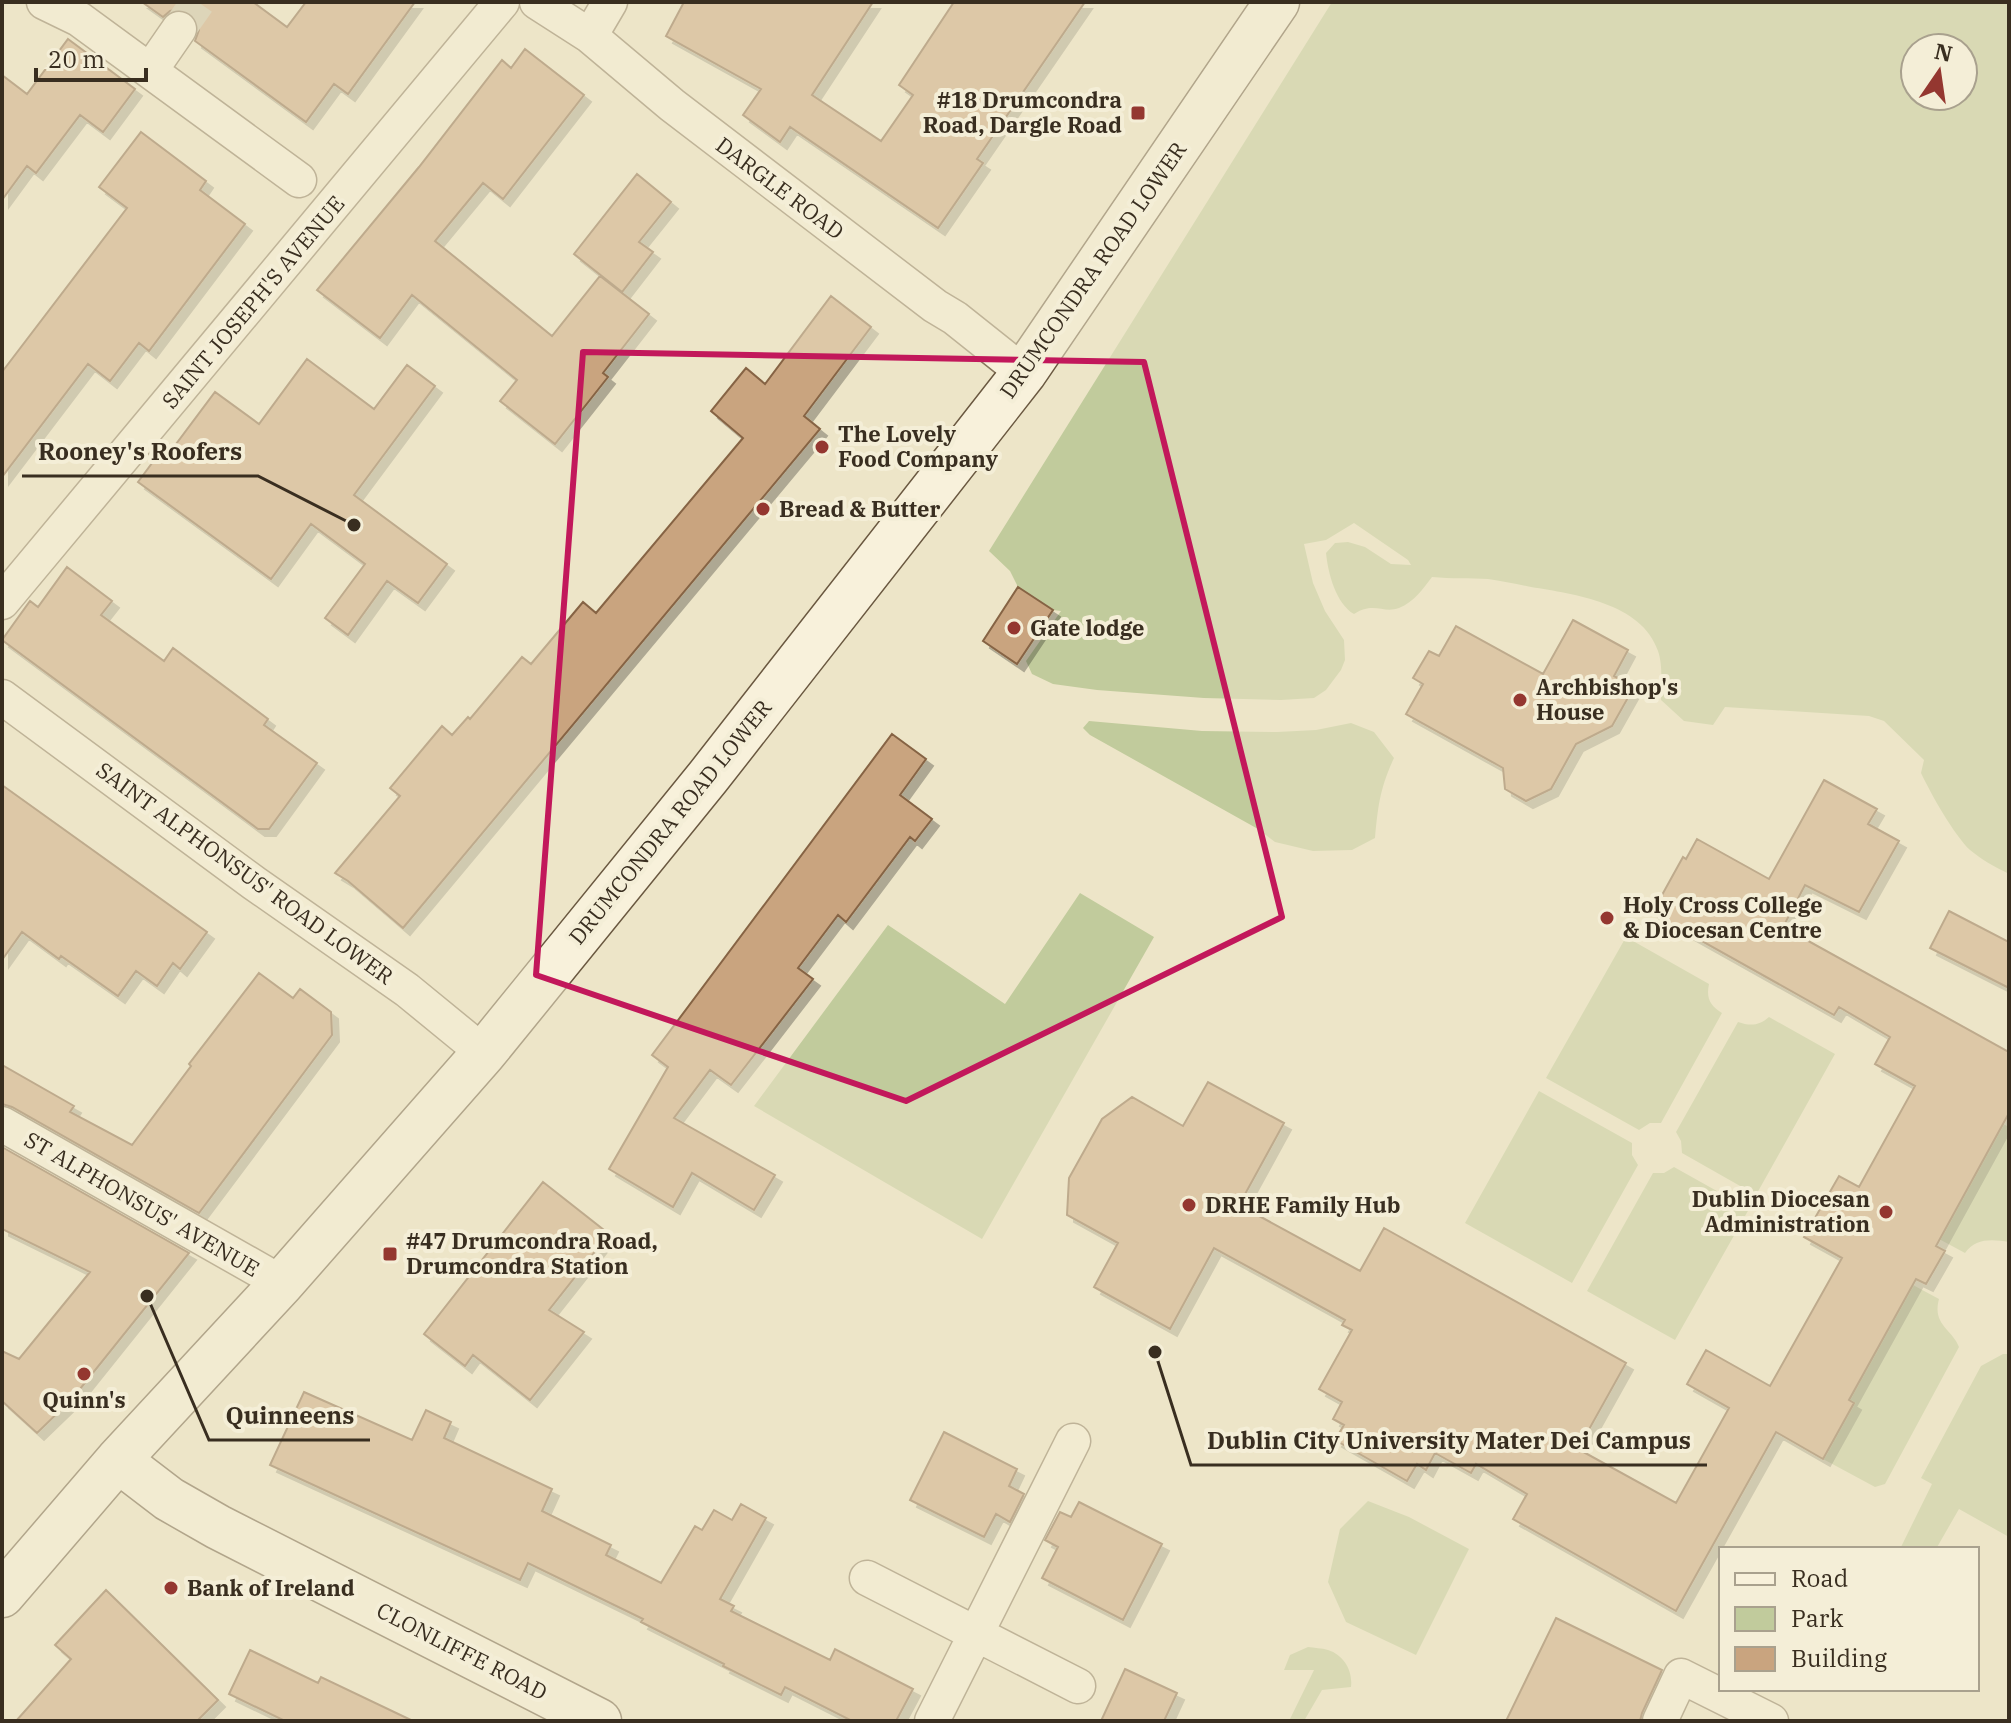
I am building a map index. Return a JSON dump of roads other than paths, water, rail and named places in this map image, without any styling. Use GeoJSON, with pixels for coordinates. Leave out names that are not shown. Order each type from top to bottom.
{"type":"FeatureCollection","features":[{"type":"Feature","properties":{"kind":"main road","name":"DRUMCONDRA ROAD LOWER"},"geometry":{"type":"LineString","coordinates":[[2,1595],[118,1460],[282,1283],[484,1053],[708,777],[1024,373],[1263,7]]}},
{"type":"Feature","properties":{"kind":"main road","name":"CLONLIFFE ROAD"},"geometry":{"type":"LineString","coordinates":[[118,1460],[169,1499],[218,1527],[572,1715]]}},
{"type":"Feature","properties":{"kind":"street"},"geometry":{"type":"LineString","coordinates":[[44,2],[79,19],[299,180]]}},
{"type":"Feature","properties":{"kind":"street","name":"SAINT JOSEPH'S AVENUE"},"geometry":{"type":"LineString","coordinates":[[2,602],[502,2]]}},
{"type":"Feature","properties":{"kind":"street","name":"DARGLE ROAD"},"geometry":{"type":"LineString","coordinates":[[537,2],[590,36],[672,105],[1024,373]]}},
{"type":"Feature","properties":{"kind":"street"},"geometry":{"type":"LineString","coordinates":[[590,36],[610,2]]}},
{"type":"Feature","properties":{"kind":"street"},"geometry":{"type":"LineString","coordinates":[[150,71],[179,29]]}},
{"type":"Feature","properties":{"kind":"street","name":"SAINT ALPHONSUS' ROAD LOWER"},"geometry":{"type":"LineString","coordinates":[[2,697],[254,883],[417,997],[484,1053]]}},
{"type":"Feature","properties":{"kind":"street","name":"ST ALPHONSUS' AVENUE"},"geometry":{"type":"LineString","coordinates":[[2,1124],[282,1283]]}},
{"type":"Feature","properties":{"kind":"street"},"geometry":{"type":"LineString","coordinates":[[932,1721],[1073,1441]]}},
{"type":"Feature","properties":{"kind":"street"},"geometry":{"type":"LineString","coordinates":[[867,1578],[1078,1686]]}},
{"type":"Feature","properties":{"kind":"street"},"geometry":{"type":"LineString","coordinates":[[1660,1721],[1681,1676],[1771,1721]]}},
{"type":"Feature","properties":{"kind":"tunnel"},"geometry":{"type":"LineString","coordinates":[[179,29],[198,2]]}},
{"type":"Feature","properties":{"kind":"place","name":"#18 Drumcondra Road, Dargle Road"},"geometry":{"type":"Point","coordinates":[1138,113]}},
{"type":"Feature","properties":{"kind":"place","name":"The Lovely Food Company"},"geometry":{"type":"Point","coordinates":[822,447]}},
{"type":"Feature","properties":{"kind":"place","name":"Bread & Butter"},"geometry":{"type":"Point","coordinates":[763,509]}},
{"type":"Feature","properties":{"kind":"place","name":"Rooney's Roofers"},"geometry":{"type":"Point","coordinates":[354,525]}},
{"type":"Feature","properties":{"kind":"place","name":"Gate lodge"},"geometry":{"type":"Point","coordinates":[1014,628]}},
{"type":"Feature","properties":{"kind":"place","name":"Archbishop's House"},"geometry":{"type":"Point","coordinates":[1520,700]}},
{"type":"Feature","properties":{"kind":"place","name":"Holy Cross College & Diocesan Centre"},"geometry":{"type":"Point","coordinates":[1607,918]}},
{"type":"Feature","properties":{"kind":"place","name":"DRHE Family Hub"},"geometry":{"type":"Point","coordinates":[1189,1205]}},
{"type":"Feature","properties":{"kind":"place","name":"Dublin Diocesan Administration"},"geometry":{"type":"Point","coordinates":[1886,1212]}},
{"type":"Feature","properties":{"kind":"place","name":"#47 Drumcondra Road, Drumcondra Station"},"geometry":{"type":"Point","coordinates":[390,1254]}},
{"type":"Feature","properties":{"kind":"place","name":"Quinneens"},"geometry":{"type":"Point","coordinates":[147,1296]}},
{"type":"Feature","properties":{"kind":"place","name":"Dublin City University Mater Dei Campus"},"geometry":{"type":"Point","coordinates":[1155,1352]}},
{"type":"Feature","properties":{"kind":"place","name":"Quinn's"},"geometry":{"type":"Point","coordinates":[84,1374]}},
{"type":"Feature","properties":{"kind":"place","name":"Bank of Ireland"},"geometry":{"type":"Point","coordinates":[171,1588]}}]}
